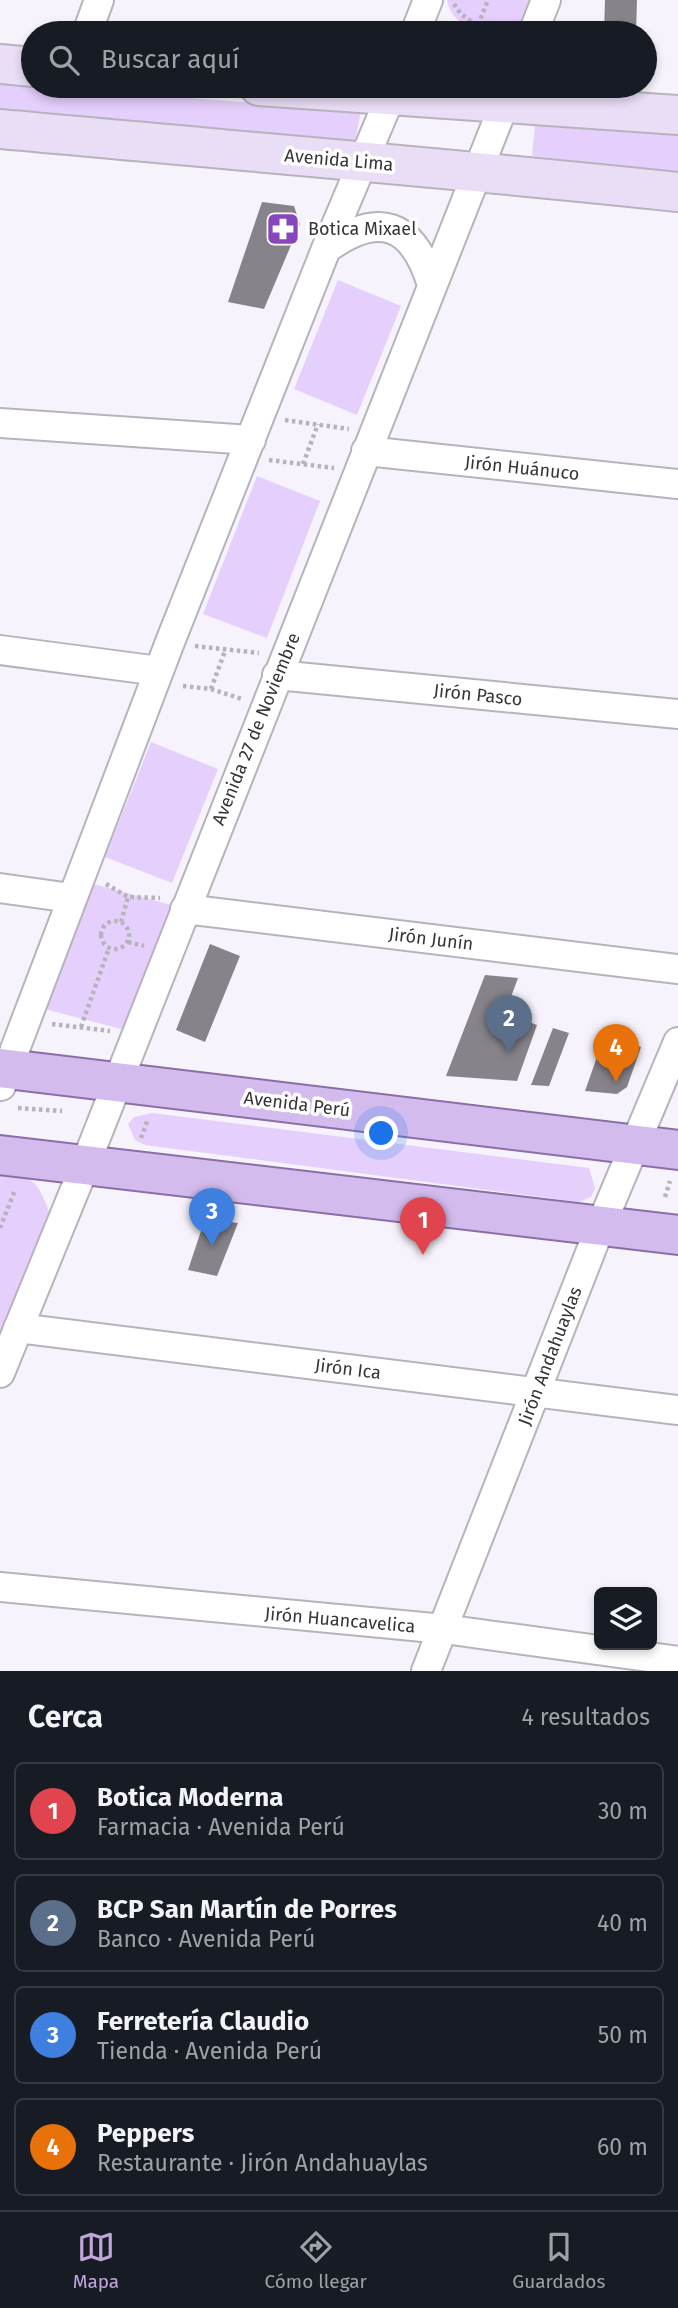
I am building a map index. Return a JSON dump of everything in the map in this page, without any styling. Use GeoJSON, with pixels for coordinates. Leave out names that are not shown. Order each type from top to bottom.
{"type":"FeatureCollection","features":[{"type":"Feature","properties":{"kind":"main road"},"geometry":{"type":"LineString","coordinates":[[0,64],[21,66]]}},
{"type":"Feature","properties":{"kind":"main road"},"geometry":{"type":"LineString","coordinates":[[540,98],[678,115]]}},
{"type":"Feature","properties":{"kind":"main road","name":"Avenida Lima"},"geometry":{"type":"LineString","coordinates":[[0,129],[364,163],[478,170],[678,191]]}},
{"type":"Feature","properties":{"kind":"main road","name":"Avenida Perú"},"geometry":{"type":"LineString","coordinates":[[5,1083],[110,1098],[678,1150]]}},
{"type":"Feature","properties":{"kind":"main road"},"geometry":{"type":"LineString","coordinates":[[15,1156],[678,1235]]}},
{"type":"Feature","properties":{"kind":"street"},"geometry":{"type":"LineString","coordinates":[[91,21],[99,0]]}},
{"type":"Feature","properties":{"kind":"street"},"geometry":{"type":"LineString","coordinates":[[420,21],[428,0]]}},
{"type":"Feature","properties":{"kind":"street"},"geometry":{"type":"LineString","coordinates":[[529,21],[546,0]]}},
{"type":"Feature","properties":{"kind":"street"},"geometry":{"type":"LineString","coordinates":[[5,1083],[71,898],[156,677],[326,249],[391,98]]}},
{"type":"Feature","properties":{"kind":"street","name":"Avenida 27 de Noviembre"},"geometry":{"type":"LineString","coordinates":[[0,1373],[85,1165],[506,98]]}},
{"type":"Feature","properties":{"kind":"street"},"geometry":{"type":"LineString","coordinates":[[326,249],[361,228],[400,232],[413,243],[425,262],[432,285]]}},
{"type":"Feature","properties":{"kind":"street"},"geometry":{"type":"LineString","coordinates":[[0,424],[252,438]]}},
{"type":"Feature","properties":{"kind":"street","name":"Jirón Huánuco"},"geometry":{"type":"LineString","coordinates":[[366,451],[678,484]]}},
{"type":"Feature","properties":{"kind":"street"},"geometry":{"type":"LineString","coordinates":[[0,650],[156,677]]}},
{"type":"Feature","properties":{"kind":"street","name":"Jirón Pasco"},"geometry":{"type":"LineString","coordinates":[[281,664],[678,714]]}},
{"type":"Feature","properties":{"kind":"street"},"geometry":{"type":"LineString","coordinates":[[0,888],[71,898]]}},
{"type":"Feature","properties":{"kind":"street","name":"Jirón Junín"},"geometry":{"type":"LineString","coordinates":[[187,904],[678,969]]}},
{"type":"Feature","properties":{"kind":"street","name":"Jirón Andahuaylas"},"geometry":{"type":"LineString","coordinates":[[426,1671],[601,1225],[678,1042]]}},
{"type":"Feature","properties":{"kind":"street","name":"Jirón Ica"},"geometry":{"type":"LineString","coordinates":[[18,1328],[678,1410]]}},
{"type":"Feature","properties":{"kind":"street","name":"Jirón Huancavelica"},"geometry":{"type":"LineString","coordinates":[[0,1587],[444,1629],[678,1661]]}},
{"type":"Feature","properties":{"kind":"path"},"geometry":{"type":"LineString","coordinates":[[453,0],[459,13],[472,21]]}},
{"type":"Feature","properties":{"kind":"path"},"geometry":{"type":"LineString","coordinates":[[480,21],[488,0]]}},
{"type":"Feature","properties":{"kind":"path"},"geometry":{"type":"LineString","coordinates":[[252,438],[318,424],[366,451]]}},
{"type":"Feature","properties":{"kind":"path"},"geometry":{"type":"LineString","coordinates":[[303,464],[318,424]]}},
{"type":"Feature","properties":{"kind":"path"},"geometry":{"type":"LineString","coordinates":[[252,438],[303,464],[366,451]]}},
{"type":"Feature","properties":{"kind":"path"},"geometry":{"type":"LineString","coordinates":[[170,642],[281,664]]}},
{"type":"Feature","properties":{"kind":"path"},"geometry":{"type":"LineString","coordinates":[[211,689],[225,651]]}},
{"type":"Feature","properties":{"kind":"path"},"geometry":{"type":"LineString","coordinates":[[156,677],[211,689],[265,706]]}},
{"type":"Feature","properties":{"kind":"path"},"geometry":{"type":"LineString","coordinates":[[82,870],[128,897],[187,904]]}},
{"type":"Feature","properties":{"kind":"path"},"geometry":{"type":"LineString","coordinates":[[121,922],[128,897]]}},
{"type":"Feature","properties":{"kind":"path"},"geometry":{"type":"LineString","coordinates":[[121,922],[130,933],[128,942],[123,947],[109,948],[104,943],[101,931],[106,924],[121,922]]}},
{"type":"Feature","properties":{"kind":"path"},"geometry":{"type":"LineString","coordinates":[[81,1027],[109,948]]}},
{"type":"Feature","properties":{"kind":"path"},"geometry":{"type":"LineString","coordinates":[[46,1023],[120,1032]]}},
{"type":"Feature","properties":{"kind":"path"},"geometry":{"type":"LineString","coordinates":[[5,1083],[110,1098]]}},
{"type":"Feature","properties":{"kind":"path"},"geometry":{"type":"LineString","coordinates":[[0,1228],[15,1156]]}},
{"type":"Feature","properties":{"kind":"shaded area"},"geometry":{"type":"Polygon","coordinates":[[[447,0],[532,0],[524,21],[460,21],[451,12],[447,0]]]}},
{"type":"Feature","properties":{"kind":"shaded area"},"geometry":{"type":"Polygon","coordinates":[[[0,80],[21,84],[21,98],[190,98],[361,111],[354,147],[0,109],[0,80]]]}},
{"type":"Feature","properties":{"kind":"shaded area"},"geometry":{"type":"Polygon","coordinates":[[[535,125],[678,134],[678,172],[532,156],[535,125]]]}},
{"type":"Feature","properties":{"kind":"shaded area"},"geometry":{"type":"Polygon","coordinates":[[[338,280],[401,306],[357,415],[294,389],[338,280]]]}},
{"type":"Feature","properties":{"kind":"shaded area"},"geometry":{"type":"Polygon","coordinates":[[[257,476],[320,501],[267,638],[203,614],[257,476]]]}},
{"type":"Feature","properties":{"kind":"shaded area"},"geometry":{"type":"Polygon","coordinates":[[[151,742],[218,769],[172,883],[105,857],[151,742]]]}},
{"type":"Feature","properties":{"kind":"shaded area"},"geometry":{"type":"Polygon","coordinates":[[[86,882],[175,906],[125,1030],[41,1008],[86,882]]]}},
{"type":"Feature","properties":{"kind":"shaded area"},"geometry":{"type":"Polygon","coordinates":[[[152,1113],[589,1168],[595,1188],[591,1197],[579,1202],[145,1145],[135,1140],[128,1124],[134,1117],[152,1113]]]}},
{"type":"Feature","properties":{"kind":"shaded area"},"geometry":{"type":"Polygon","coordinates":[[[0,1172],[19,1175],[32,1181],[41,1192],[49,1211],[0,1344],[0,1172]]]}},
{"type":"Feature","properties":{"kind":"building"},"geometry":{"type":"Polygon","coordinates":[[[605,0],[637,0],[636,21],[604,21],[605,0]]]}},
{"type":"Feature","properties":{"kind":"building"},"geometry":{"type":"Polygon","coordinates":[[[262,202],[294,206],[300,224],[264,309],[228,302],[262,202]]]}},
{"type":"Feature","properties":{"kind":"building"},"geometry":{"type":"Polygon","coordinates":[[[210,944],[240,956],[205,1042],[176,1030],[210,944]]]}},
{"type":"Feature","properties":{"kind":"building"},"geometry":{"type":"Polygon","coordinates":[[[485,975],[518,978],[505,1013],[537,1025],[517,1081],[446,1076],[485,975]]]}},
{"type":"Feature","properties":{"kind":"building"},"geometry":{"type":"Polygon","coordinates":[[[553,1028],[569,1033],[549,1086],[531,1085],[553,1028]]]}},
{"type":"Feature","properties":{"kind":"building"},"geometry":{"type":"Polygon","coordinates":[[[605,1034],[641,1047],[627,1087],[617,1094],[585,1091],[605,1034]]]}},
{"type":"Feature","properties":{"kind":"building"},"geometry":{"type":"Polygon","coordinates":[[[205,1219],[238,1223],[217,1276],[188,1270],[205,1219]]]}},
{"type":"Feature","properties":{"kind":"place","name":"Botica Mixael"},"geometry":{"type":"Point","coordinates":[283,229]}},
{"type":"Feature","properties":{"kind":"place","name":"BCP San Martín de Porres"},"geometry":{"type":"Point","coordinates":[509,1053]}},
{"type":"Feature","properties":{"kind":"place","name":"Peppers"},"geometry":{"type":"Point","coordinates":[616,1082]}},
{"type":"Feature","properties":{"kind":"place","name":"Ferretería Claudio"},"geometry":{"type":"Point","coordinates":[212,1246]}},
{"type":"Feature","properties":{"kind":"place","name":"Botica Moderna"},"geometry":{"type":"Point","coordinates":[423,1255]}}]}
